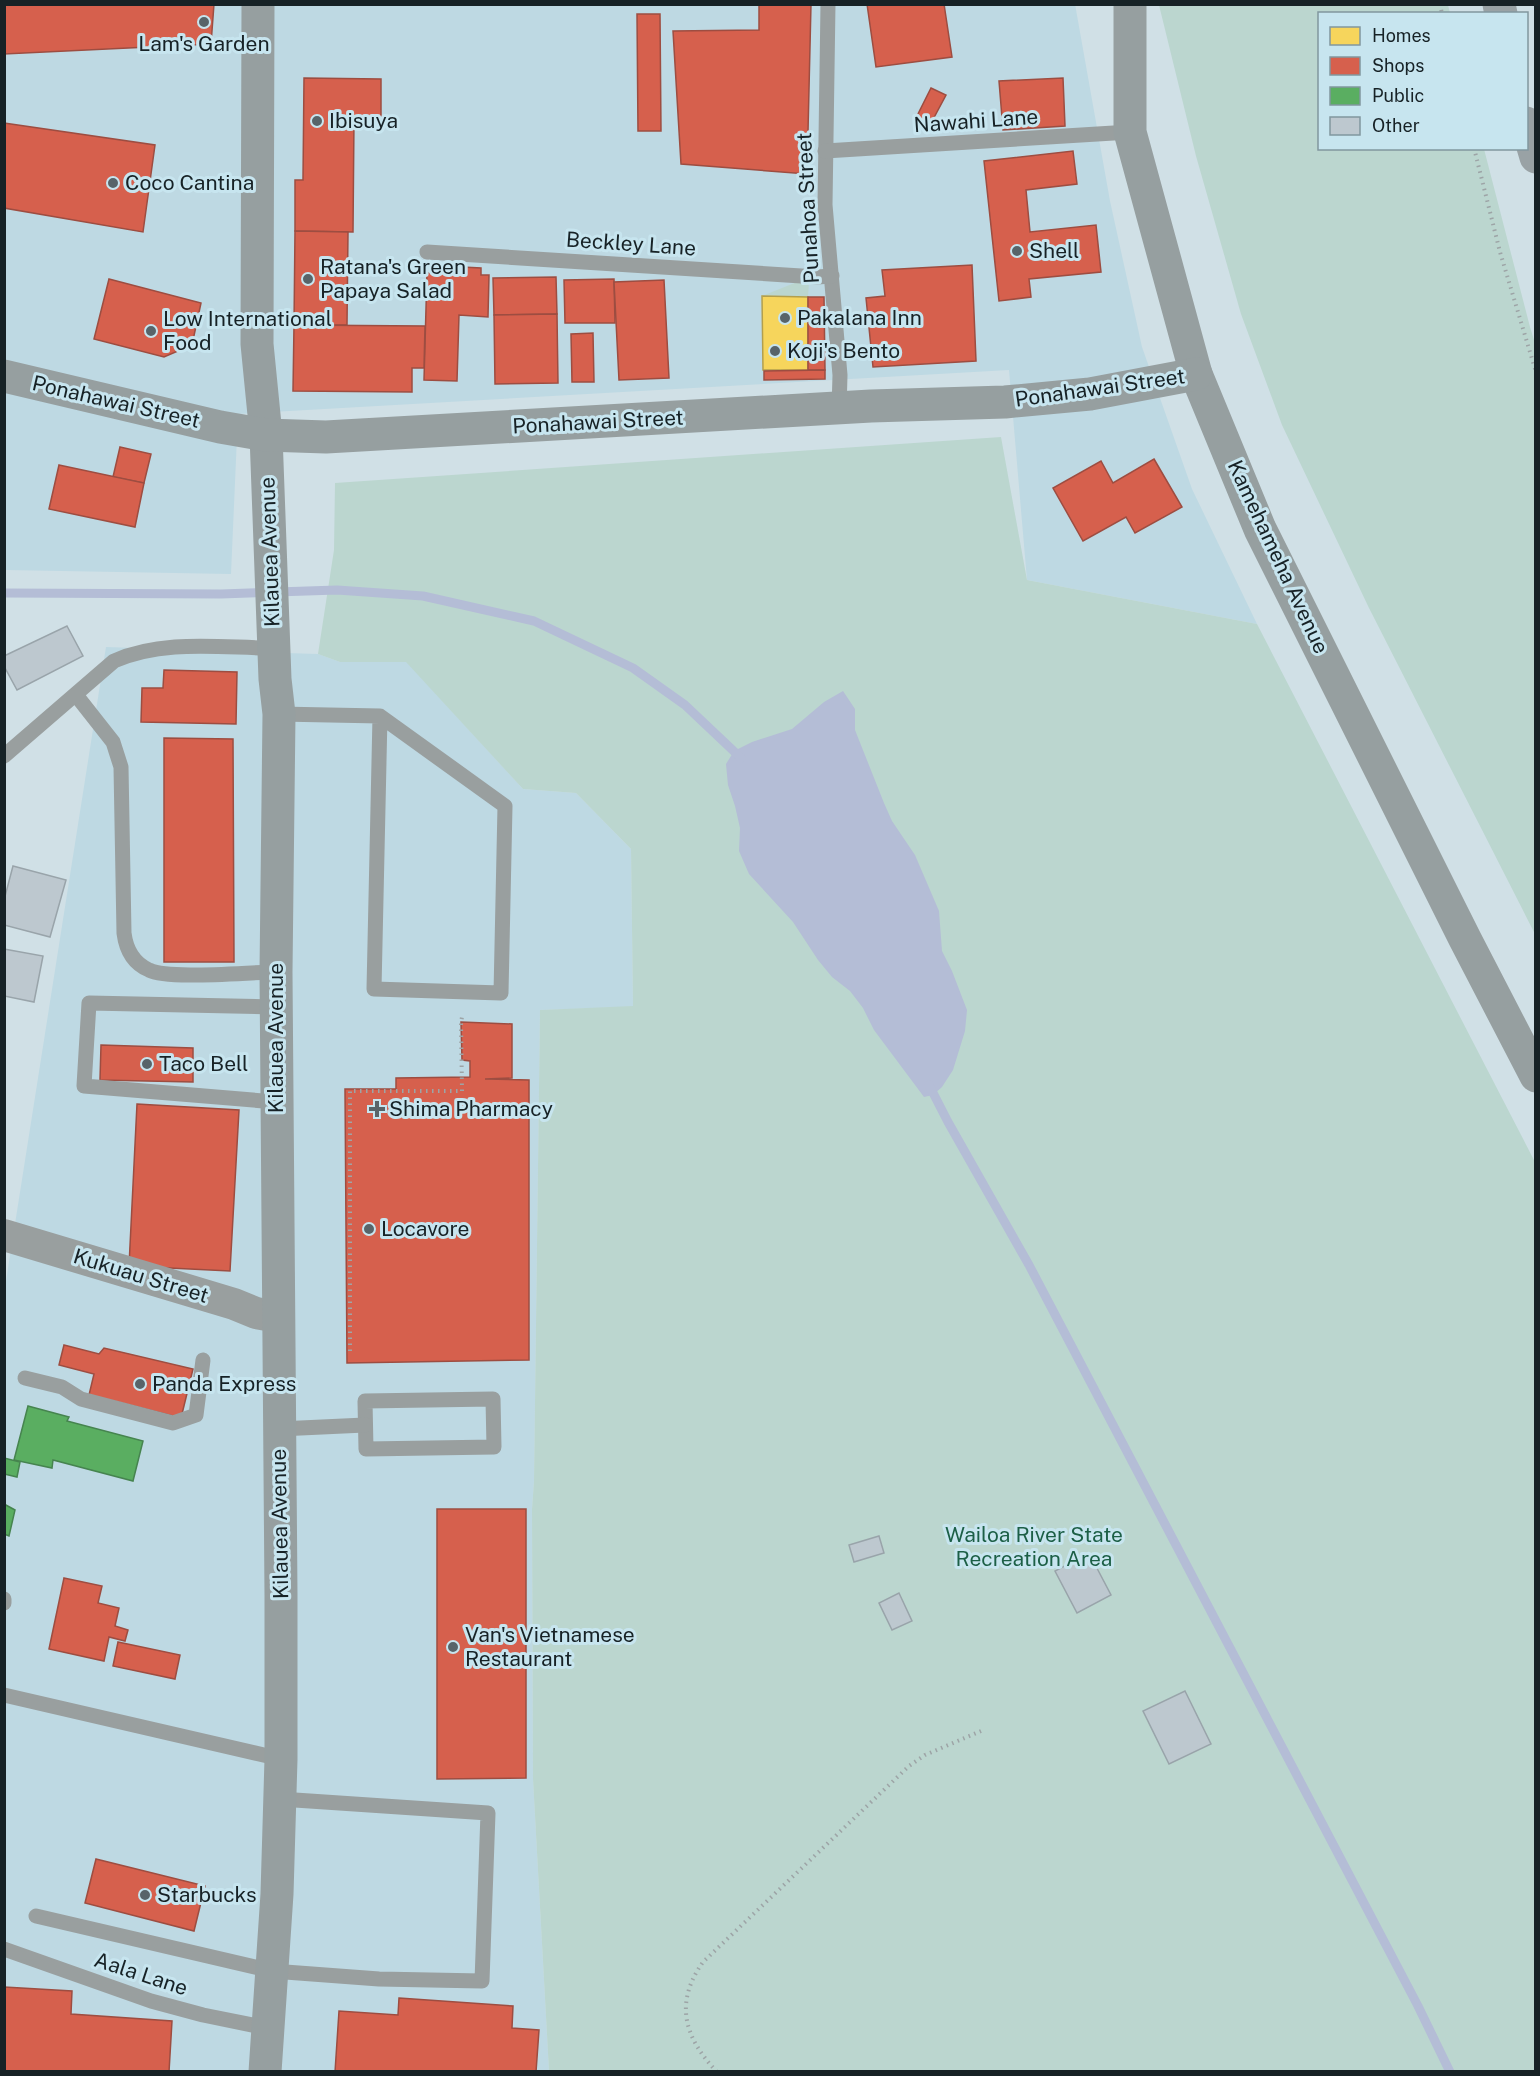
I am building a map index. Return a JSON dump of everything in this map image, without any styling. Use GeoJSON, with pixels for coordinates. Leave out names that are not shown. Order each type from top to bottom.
{"type":"FeatureCollection","features":[{"type":"Feature","properties":{"kind":"main road"},"geometry":{"type":"LineString","coordinates":[[1528,127],[1536,157]]}},
{"type":"Feature","properties":{"kind":"street","name":"Kilauea Avenue"},"geometry":{"type":"LineString","coordinates":[[258,4],[257,344],[266,435],[273,638],[279,714],[276,1102],[281,1760],[277,1894],[265,2072]]}},
{"type":"Feature","properties":{"kind":"street","name":"Kamehameha Avenue"},"geometry":{"type":"LineString","coordinates":[[1130,4],[1130,132],[1196,374],[1260,529],[1536,1076]]}},
{"type":"Feature","properties":{"kind":"street","name":"Ponahawai Street"},"geometry":{"type":"LineString","coordinates":[[4,375],[220,427],[266,435],[326,437],[840,410],[870,406],[1005,402],[1090,394],[1196,374]]}},
{"type":"Feature","properties":{"kind":"street","name":"Kukuau Street"},"geometry":{"type":"LineString","coordinates":[[4,1235],[234,1304],[256,1314],[278,1317]]}},
{"type":"Feature","properties":{"kind":"lane","name":"Punahoa Street"},"geometry":{"type":"LineString","coordinates":[[828,4],[825,205],[840,375],[840,410]]}},
{"type":"Feature","properties":{"kind":"lane","name":"Nawahi Lane"},"geometry":{"type":"LineString","coordinates":[[825,151],[1130,132]]}},
{"type":"Feature","properties":{"kind":"lane","name":"Beckley Lane"},"geometry":{"type":"LineString","coordinates":[[427,252],[783,275],[832,276]]}},
{"type":"Feature","properties":{"kind":"lane"},"geometry":{"type":"LineString","coordinates":[[4,756],[114,661],[131,654],[163,647],[273,638]]}},
{"type":"Feature","properties":{"kind":"lane"},"geometry":{"type":"LineString","coordinates":[[75,694],[112,742],[122,767],[124,933],[133,957],[149,970],[164,975],[276,972]]}},
{"type":"Feature","properties":{"kind":"lane"},"geometry":{"type":"LineString","coordinates":[[279,714],[380,716],[505,806],[501,993],[374,989],[380,716]]}},
{"type":"Feature","properties":{"kind":"lane"},"geometry":{"type":"LineString","coordinates":[[276,1007],[89,1003],[84,1086],[276,1102]]}},
{"type":"Feature","properties":{"kind":"lane"},"geometry":{"type":"LineString","coordinates":[[25,1378],[62,1387],[81,1399],[173,1423],[196,1416],[203,1360]]}},
{"type":"Feature","properties":{"kind":"lane"},"geometry":{"type":"LineString","coordinates":[[493,1400],[494,1448],[366,1449],[365,1425],[365,1401],[493,1400]]}},
{"type":"Feature","properties":{"kind":"lane"},"geometry":{"type":"LineString","coordinates":[[279,1429],[365,1425]]}},
{"type":"Feature","properties":{"kind":"lane"},"geometry":{"type":"LineString","coordinates":[[4,1695],[281,1760]]}},
{"type":"Feature","properties":{"kind":"lane"},"geometry":{"type":"LineString","coordinates":[[36,1916],[272,1971],[379,1979],[482,1981],[488,1813],[280,1799]]}},
{"type":"Feature","properties":{"kind":"lane","name":"Aala Lane"},"geometry":{"type":"LineString","coordinates":[[4,1950],[162,2004],[202,2015],[267,2028]]}},
{"type":"Feature","properties":{"kind":"path"},"geometry":{"type":"LineString","coordinates":[[1474,150],[1500,252],[1536,372]]}},
{"type":"Feature","properties":{"kind":"path"},"geometry":{"type":"LineString","coordinates":[[350,1351],[350,1090],[462,1091],[460,1022],[462,1017]]}},
{"type":"Feature","properties":{"kind":"path"},"geometry":{"type":"LineString","coordinates":[[717,2072],[697,2048],[686,2020],[687,1989],[703,1962],[909,1766],[925,1755],[981,1731]]}},
{"type":"Feature","properties":{"kind":"shaded area"},"geometry":{"type":"Polygon","coordinates":[[[1075,4],[1110,201],[1142,347],[1192,489],[1257,624],[1027,580],[1009,370],[238,414],[231,574],[5,570],[5,5],[1075,4]]]}},
{"type":"Feature","properties":{"kind":"shaded area"},"geometry":{"type":"Polygon","coordinates":[[[106,647],[318,654],[340,662],[406,661],[523,789],[576,793],[631,849],[633,1007],[540,1010],[532,1509],[533,1779],[549,2071],[5,2071],[4,1281],[6,1281],[106,647]]]}},
{"type":"Feature","properties":{"kind":"shaded area"},"geometry":{"type":"Polygon","coordinates":[[[843,691],[855,709],[855,730],[884,803],[892,821],[915,855],[939,911],[942,951],[967,1010],[965,1031],[953,1070],[942,1087],[933,1095],[924,1097],[874,1030],[863,1008],[850,991],[832,977],[793,922],[749,874],[739,851],[740,828],[728,785],[726,764],[734,751],[752,742],[792,729],[824,702],[843,691]]]}},
{"type":"Feature","properties":{"kind":"green space"},"geometry":{"type":"Polygon","coordinates":[[[1159,5],[1448,5],[1450,12],[1318,12],[1318,150],[1484,150],[1535,343],[1535,934],[1369,608],[1282,425],[1241,314],[1196,156],[1159,5]]]}},
{"type":"Feature","properties":{"kind":"green space"},"geometry":{"type":"Polygon","coordinates":[[[797,282],[809,282],[808,297],[762,296],[797,282]]]}},
{"type":"Feature","properties":{"kind":"green space","name":"Wailoa River State Recreation Area"},"geometry":{"type":"Polygon","coordinates":[[[1001,437],[1027,580],[1257,624],[1535,1162],[1535,2071],[549,2071],[533,1779],[532,1509],[540,1010],[633,1006],[631,849],[576,793],[523,789],[406,662],[340,662],[318,654],[334,550],[335,483],[1001,437]]]}},
{"type":"Feature","properties":{"kind":"building: Homes","name":"Pakalana Inn"},"geometry":{"type":"Polygon","coordinates":[[[762,296],[808,297],[808,370],[763,370],[762,296]]]}},
{"type":"Feature","properties":{"kind":"building: Shops"},"geometry":{"type":"Polygon","coordinates":[[[4,4],[214,4],[211,44],[4,54],[4,4]]]}},
{"type":"Feature","properties":{"kind":"building: Shops"},"geometry":{"type":"Polygon","coordinates":[[[759,4],[811,4],[807,174],[681,164],[673,31],[759,30],[759,4]]]}},
{"type":"Feature","properties":{"kind":"building: Shops"},"geometry":{"type":"Polygon","coordinates":[[[867,4],[944,4],[952,57],[876,67],[867,4]]]}},
{"type":"Feature","properties":{"kind":"building: Shops"},"geometry":{"type":"Polygon","coordinates":[[[637,14],[660,14],[661,131],[638,131],[637,14]]]}},
{"type":"Feature","properties":{"kind":"building: Shops"},"geometry":{"type":"Polygon","coordinates":[[[304,78],[381,79],[381,119],[354,119],[353,232],[295,231],[295,180],[303,180],[304,78]]]}},
{"type":"Feature","properties":{"kind":"building: Shops"},"geometry":{"type":"Polygon","coordinates":[[[1063,78],[1065,126],[1003,130],[999,81],[1063,78]]]}},
{"type":"Feature","properties":{"kind":"building: Shops"},"geometry":{"type":"Polygon","coordinates":[[[931,88],[946,95],[930,125],[916,118],[931,88]]]}},
{"type":"Feature","properties":{"kind":"building: Shops"},"geometry":{"type":"Polygon","coordinates":[[[4,123],[155,145],[143,232],[4,208],[4,123]]]}},
{"type":"Feature","properties":{"kind":"building: Shops"},"geometry":{"type":"Polygon","coordinates":[[[1073,151],[1077,184],[1026,190],[1030,232],[1096,225],[1101,272],[1029,279],[1031,297],[999,301],[984,161],[1073,151]]]}},
{"type":"Feature","properties":{"kind":"building: Shops"},"geometry":{"type":"Polygon","coordinates":[[[295,231],[348,232],[347,325],[294,325],[295,231]]]}},
{"type":"Feature","properties":{"kind":"building: Shops"},"geometry":{"type":"Polygon","coordinates":[[[972,265],[976,361],[873,367],[866,298],[885,296],[882,270],[972,265]]]}},
{"type":"Feature","properties":{"kind":"building: Shops"},"geometry":{"type":"Polygon","coordinates":[[[442,266],[481,268],[481,275],[489,275],[488,317],[459,315],[457,381],[424,380],[427,273],[442,273],[442,266]]]}},
{"type":"Feature","properties":{"kind":"building: Shops"},"geometry":{"type":"Polygon","coordinates":[[[556,277],[557,314],[494,315],[493,278],[556,277]]]}},
{"type":"Feature","properties":{"kind":"building: Shops"},"geometry":{"type":"Polygon","coordinates":[[[109,279],[201,303],[192,345],[164,357],[94,339],[109,279]]]}},
{"type":"Feature","properties":{"kind":"building: Shops"},"geometry":{"type":"Polygon","coordinates":[[[614,279],[615,323],[565,323],[564,280],[614,279]]]}},
{"type":"Feature","properties":{"kind":"building: Shops"},"geometry":{"type":"Polygon","coordinates":[[[664,280],[669,378],[619,380],[614,282],[664,280]]]}},
{"type":"Feature","properties":{"kind":"building: Shops"},"geometry":{"type":"Polygon","coordinates":[[[808,297],[824,297],[825,370],[808,370],[808,297]]]}},
{"type":"Feature","properties":{"kind":"building: Shops"},"geometry":{"type":"Polygon","coordinates":[[[557,314],[558,383],[495,384],[494,315],[557,314]]]}},
{"type":"Feature","properties":{"kind":"building: Shops"},"geometry":{"type":"Polygon","coordinates":[[[294,325],[425,326],[424,368],[412,368],[412,392],[293,391],[294,325]]]}},
{"type":"Feature","properties":{"kind":"building: Shops"},"geometry":{"type":"Polygon","coordinates":[[[593,333],[594,382],[572,382],[571,334],[593,333]]]}},
{"type":"Feature","properties":{"kind":"building: Shops"},"geometry":{"type":"Polygon","coordinates":[[[825,370],[825,379],[764,380],[764,371],[825,370]]]}},
{"type":"Feature","properties":{"kind":"building: Shops"},"geometry":{"type":"Polygon","coordinates":[[[120,447],[151,454],[144,483],[113,477],[120,447]]]}},
{"type":"Feature","properties":{"kind":"building: Shops"},"geometry":{"type":"Polygon","coordinates":[[[1154,459],[1182,507],[1135,533],[1126,517],[1083,541],[1053,488],[1101,461],[1113,483],[1154,459]]]}},
{"type":"Feature","properties":{"kind":"building: Shops"},"geometry":{"type":"Polygon","coordinates":[[[59,465],[144,483],[135,527],[49,509],[59,465]]]}},
{"type":"Feature","properties":{"kind":"building: Shops"},"geometry":{"type":"Polygon","coordinates":[[[164,670],[237,672],[236,724],[141,722],[142,688],[163,688],[164,670]]]}},
{"type":"Feature","properties":{"kind":"building: Shops"},"geometry":{"type":"Polygon","coordinates":[[[164,738],[233,739],[234,962],[164,962],[164,738]]]}},
{"type":"Feature","properties":{"kind":"building: Shops"},"geometry":{"type":"Polygon","coordinates":[[[461,1022],[512,1024],[512,1078],[485,1079],[529,1080],[529,1360],[347,1363],[345,1089],[396,1089],[396,1078],[470,1077],[470,1061],[462,1060],[461,1022]]]}},
{"type":"Feature","properties":{"kind":"building: Shops","name":"Taco Bell"},"geometry":{"type":"Polygon","coordinates":[[[101,1045],[193,1048],[193,1082],[100,1080],[101,1045]]]}},
{"type":"Feature","properties":{"kind":"building: Shops"},"geometry":{"type":"Polygon","coordinates":[[[137,1104],[239,1110],[230,1271],[129,1266],[137,1104]]]}},
{"type":"Feature","properties":{"kind":"building: Shops","name":"Panda Express"},"geometry":{"type":"Polygon","coordinates":[[[64,1345],[99,1354],[104,1348],[193,1369],[181,1418],[89,1395],[94,1374],[59,1365],[64,1345]]]}},
{"type":"Feature","properties":{"kind":"building: Shops"},"geometry":{"type":"Polygon","coordinates":[[[437,1509],[526,1509],[526,1778],[437,1779],[437,1509]]]}},
{"type":"Feature","properties":{"kind":"building: Shops"},"geometry":{"type":"Polygon","coordinates":[[[64,1578],[102,1586],[98,1603],[119,1608],[115,1626],[128,1630],[125,1641],[109,1637],[104,1661],[49,1649],[64,1578]]]}},
{"type":"Feature","properties":{"kind":"building: Shops"},"geometry":{"type":"Polygon","coordinates":[[[118,1642],[180,1655],[175,1679],[113,1666],[118,1642]]]}},
{"type":"Feature","properties":{"kind":"building: Shops","name":"Starbucks"},"geometry":{"type":"Polygon","coordinates":[[[96,1859],[205,1886],[194,1931],[85,1903],[96,1859]]]}},
{"type":"Feature","properties":{"kind":"building: Shops"},"geometry":{"type":"Polygon","coordinates":[[[4,1987],[72,1991],[71,2014],[172,2021],[169,2072],[4,2072],[4,1987]]]}},
{"type":"Feature","properties":{"kind":"building: Shops"},"geometry":{"type":"Polygon","coordinates":[[[399,1998],[513,2006],[512,2028],[539,2030],[536,2072],[335,2072],[339,2011],[398,2015],[399,1998]]]}},
{"type":"Feature","properties":{"kind":"building: Public"},"geometry":{"type":"Polygon","coordinates":[[[28,1406],[69,1417],[67,1421],[143,1441],[133,1481],[53,1460],[52,1468],[14,1460],[28,1406]]]}},
{"type":"Feature","properties":{"kind":"building: Public"},"geometry":{"type":"Polygon","coordinates":[[[4,1458],[20,1462],[17,1477],[4,1474],[4,1458]]]}},
{"type":"Feature","properties":{"kind":"building: Public"},"geometry":{"type":"Polygon","coordinates":[[[4,1504],[15,1510],[9,1536],[4,1534],[4,1504]]]}},
{"type":"Feature","properties":{"kind":"building: Other"},"geometry":{"type":"Polygon","coordinates":[[[67,626],[83,656],[17,690],[4,666],[4,656],[67,626]]]}},
{"type":"Feature","properties":{"kind":"building: Other"},"geometry":{"type":"Polygon","coordinates":[[[13,866],[66,880],[50,937],[4,925],[4,900],[13,866]]]}},
{"type":"Feature","properties":{"kind":"building: Other"},"geometry":{"type":"Polygon","coordinates":[[[4,949],[43,956],[34,1002],[4,996],[4,949]]]}},
{"type":"Feature","properties":{"kind":"building: Other"},"geometry":{"type":"Polygon","coordinates":[[[879,1536],[884,1553],[854,1562],[849,1545],[879,1536]]]}},
{"type":"Feature","properties":{"kind":"building: Other"},"geometry":{"type":"Polygon","coordinates":[[[1089,1553],[1111,1595],[1077,1613],[1055,1571],[1089,1553]]]}},
{"type":"Feature","properties":{"kind":"building: Other"},"geometry":{"type":"Polygon","coordinates":[[[899,1593],[912,1621],[892,1630],[879,1603],[899,1593]]]}},
{"type":"Feature","properties":{"kind":"building: Other"},"geometry":{"type":"Polygon","coordinates":[[[1185,1691],[1211,1744],[1169,1764],[1143,1711],[1185,1691]]]}},
{"type":"Feature","properties":{"kind":"waterway"},"geometry":{"type":"LineString","coordinates":[[4,593],[221,594],[337,590],[423,596],[534,621],[633,668],[685,705],[741,758]]}},
{"type":"Feature","properties":{"kind":"waterway"},"geometry":{"type":"LineString","coordinates":[[929,1085],[1029,1265],[1418,2006],[1450,2072]]}},
{"type":"Feature","properties":{"kind":"place","name":"Lam's Garden"},"geometry":{"type":"Point","coordinates":[204,22]}},
{"type":"Feature","properties":{"kind":"place","name":"Ibisuya"},"geometry":{"type":"Point","coordinates":[317,121]}},
{"type":"Feature","properties":{"kind":"place","name":"Coco Cantina"},"geometry":{"type":"Point","coordinates":[113,183]}},
{"type":"Feature","properties":{"kind":"place","name":"Shell"},"geometry":{"type":"Point","coordinates":[1017,251]}},
{"type":"Feature","properties":{"kind":"place","name":"Ratana's Green Papaya Salad"},"geometry":{"type":"Point","coordinates":[308,279]}},
{"type":"Feature","properties":{"kind":"place","name":"Pakalana Inn"},"geometry":{"type":"Point","coordinates":[785,318]}},
{"type":"Feature","properties":{"kind":"place","name":"Low International Food"},"geometry":{"type":"Point","coordinates":[151,331]}},
{"type":"Feature","properties":{"kind":"place","name":"Koji's Bento"},"geometry":{"type":"Point","coordinates":[775,351]}},
{"type":"Feature","properties":{"kind":"place","name":"Taco Bell"},"geometry":{"type":"Point","coordinates":[147,1064]}},
{"type":"Feature","properties":{"kind":"place","name":"Shima Pharmacy"},"geometry":{"type":"Point","coordinates":[377,1109]}},
{"type":"Feature","properties":{"kind":"place","name":"Locavore"},"geometry":{"type":"Point","coordinates":[369,1229]}},
{"type":"Feature","properties":{"kind":"place","name":"Panda Express"},"geometry":{"type":"Point","coordinates":[140,1384]}},
{"type":"Feature","properties":{"kind":"place","name":"Van's Vietnamese Restaurant"},"geometry":{"type":"Point","coordinates":[453,1647]}},
{"type":"Feature","properties":{"kind":"place","name":"Starbucks"},"geometry":{"type":"Point","coordinates":[145,1895]}}]}
